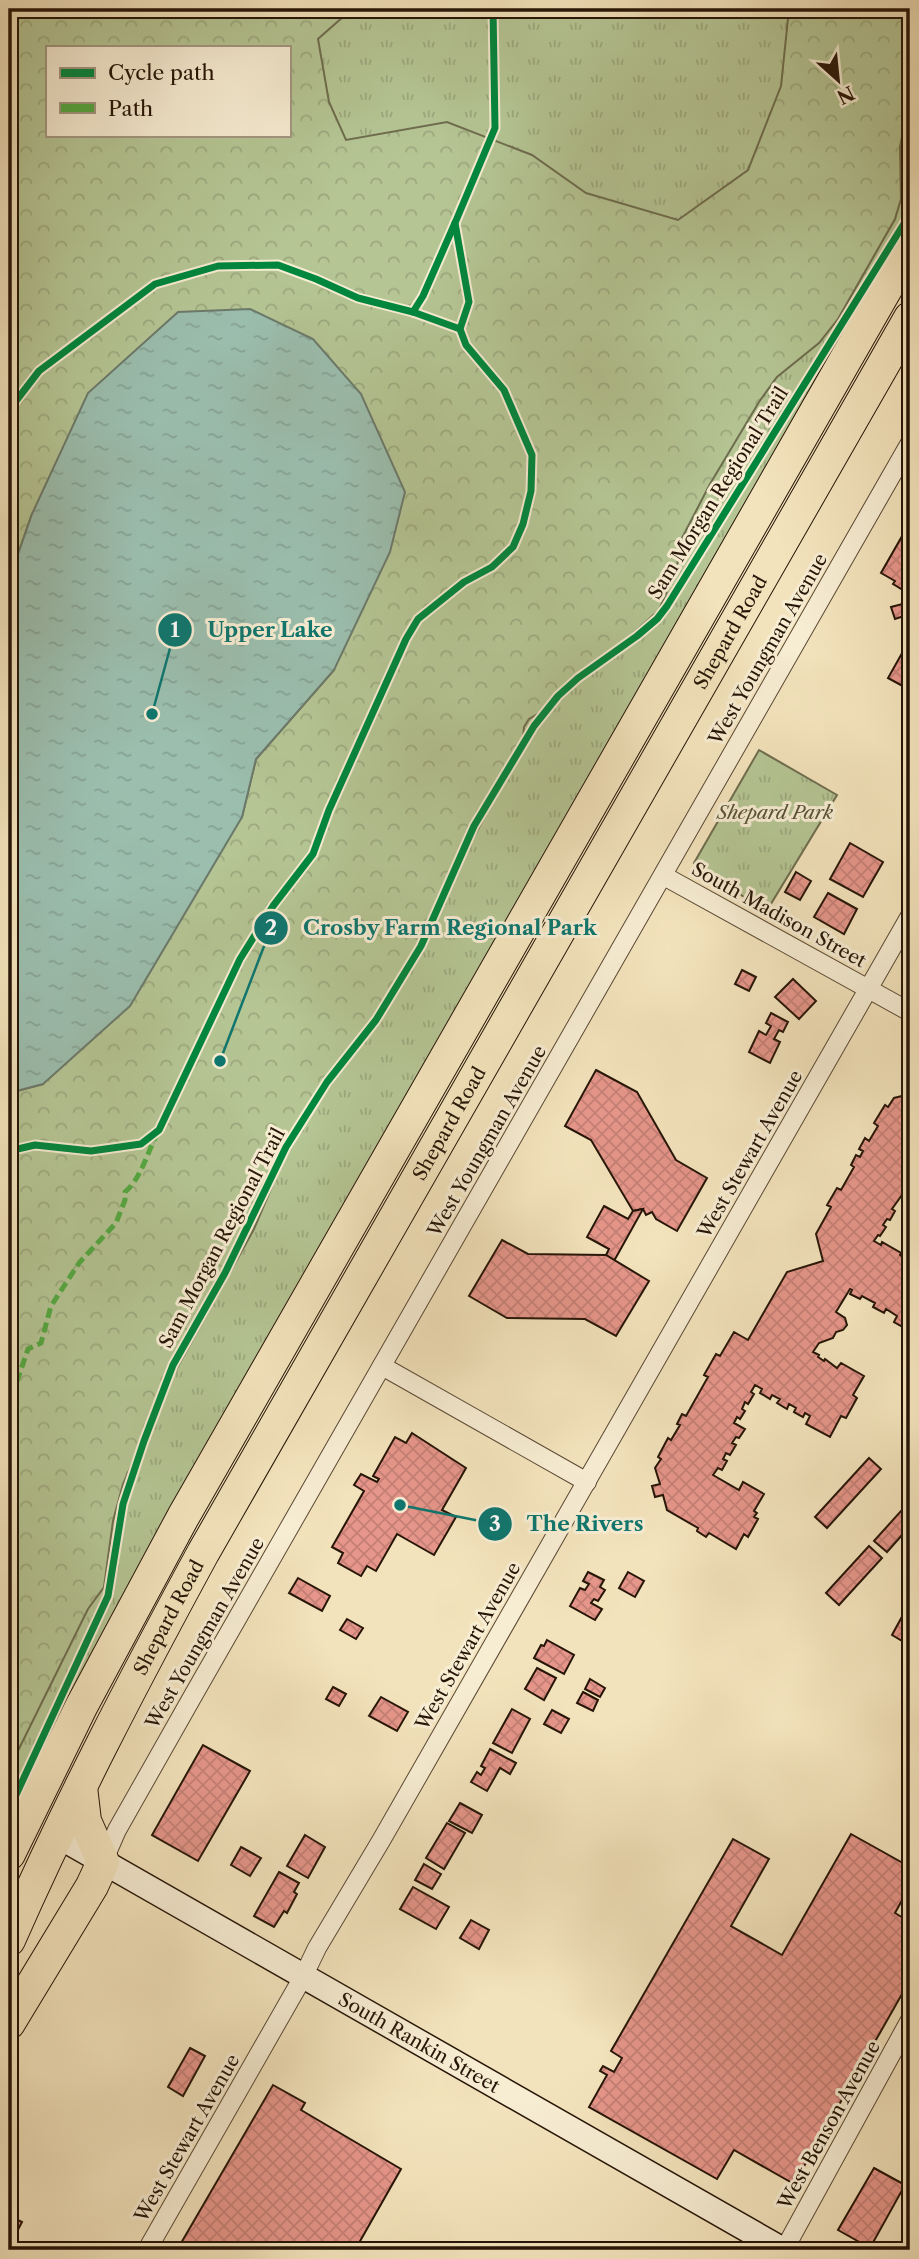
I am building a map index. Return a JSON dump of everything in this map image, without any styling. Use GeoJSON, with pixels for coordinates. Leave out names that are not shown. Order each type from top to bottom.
{"type":"FeatureCollection","features":[{"type":"Feature","properties":{"kind":"highway"},"geometry":{"type":"LineString","coordinates":[[902,351],[885,333],[885,315],[893,286],[909,249]]}},
{"type":"Feature","properties":{"kind":"highway","name":"Shepard Road"},"geometry":{"type":"LineString","coordinates":[[9,1854],[81,1707],[183,1517],[909,249]]}},
{"type":"Feature","properties":{"kind":"highway","name":"Shepard Road"},"geometry":{"type":"LineString","coordinates":[[9,1940],[128,1692],[203,1553],[902,351],[910,318]]}},
{"type":"Feature","properties":{"kind":"highway"},"geometry":{"type":"LineString","coordinates":[[800,439],[859,349],[874,344],[902,351]]}},
{"type":"Feature","properties":{"kind":"highway"},"geometry":{"type":"LineString","coordinates":[[9,1878],[22,1858],[38,1845],[58,1836],[46,1822],[47,1809],[81,1707]]}},
{"type":"Feature","properties":{"kind":"highway"},"geometry":{"type":"LineString","coordinates":[[9,2023],[92,1886],[103,1862],[85,1821],[81,1787]]}},
{"type":"Feature","properties":{"kind":"street","name":"West Youngman Avenue"},"geometry":{"type":"LineString","coordinates":[[103,1862],[117,1830],[910,443]]}},
{"type":"Feature","properties":{"kind":"street","name":"South Madison Street"},"geometry":{"type":"LineString","coordinates":[[664,876],[910,1012]]}},
{"type":"Feature","properties":{"kind":"street","name":"West Stewart Avenue"},"geometry":{"type":"LineString","coordinates":[[147,2250],[317,1948],[910,916]]}},
{"type":"Feature","properties":{"kind":"street"},"geometry":{"type":"LineString","coordinates":[[382,1366],[587,1482]]}},
{"type":"Feature","properties":{"kind":"street","name":"South Rankin Street"},"geometry":{"type":"LineString","coordinates":[[58,1836],[783,2250]]}},
{"type":"Feature","properties":{"kind":"street","name":"West Benson Avenue"},"geometry":{"type":"LineString","coordinates":[[783,2250],[910,2020]]}},
{"type":"Feature","properties":{"kind":"green space"},"geometry":{"type":"Polygon","coordinates":[[[9,9],[910,9],[910,219],[848,322],[9,1815],[9,9]]]}},
{"type":"Feature","properties":{"kind":"green space"},"geometry":{"type":"Polygon","coordinates":[[[9,9],[352,9],[318,39],[329,102],[346,140],[447,122],[532,155],[586,193],[678,220],[748,170],[781,86],[789,9],[910,9],[910,94],[900,147],[901,199],[895,219],[838,319],[819,343],[777,377],[759,402],[710,484],[682,538],[676,571],[659,610],[628,638],[578,673],[541,712],[529,719],[524,727],[523,739],[463,858],[418,956],[384,1010],[307,1118],[281,1165],[254,1229],[166,1388],[123,1484],[113,1521],[104,1587],[88,1609],[9,1769],[9,1093],[43,1084],[242,817],[256,759],[334,670],[32,514],[9,580],[9,9]]]}},
{"type":"Feature","properties":{"kind":"green space","name":"Shepard Park"},"geometry":{"type":"Polygon","coordinates":[[[759,750],[837,795],[766,912],[694,863],[759,750]]]}},
{"type":"Feature","properties":{"kind":"water"},"geometry":{"type":"Polygon","coordinates":[[[250,309],[313,339],[361,394],[405,492],[390,552],[334,670],[256,759],[242,817],[130,1006],[43,1084],[9,1093],[9,580],[32,514],[88,393],[178,312],[250,309]]]}},
{"type":"Feature","properties":{"kind":"building"},"geometry":{"type":"Polygon","coordinates":[[[909,524],[910,589],[905,586],[903,590],[893,584],[895,581],[881,573],[909,524]]]}},
{"type":"Feature","properties":{"kind":"building"},"geometry":{"type":"Polygon","coordinates":[[[910,602],[910,614],[895,619],[891,607],[910,602]]]}},
{"type":"Feature","properties":{"kind":"building"},"geometry":{"type":"Polygon","coordinates":[[[910,639],[910,690],[888,678],[910,639]]]}},
{"type":"Feature","properties":{"kind":"building"},"geometry":{"type":"Polygon","coordinates":[[[850,843],[883,862],[863,897],[830,879],[850,843]]]}},
{"type":"Feature","properties":{"kind":"building"},"geometry":{"type":"Polygon","coordinates":[[[796,872],[811,881],[800,900],[785,892],[796,872]]]}},
{"type":"Feature","properties":{"kind":"building"},"geometry":{"type":"Polygon","coordinates":[[[828,893],[857,909],[844,934],[814,917],[828,893]]]}},
{"type":"Feature","properties":{"kind":"building"},"geometry":{"type":"Polygon","coordinates":[[[742,970],[756,977],[749,991],[735,984],[742,970]]]}},
{"type":"Feature","properties":{"kind":"building"},"geometry":{"type":"Polygon","coordinates":[[[793,979],[816,1001],[799,1019],[775,997],[793,979]]]}},
{"type":"Feature","properties":{"kind":"building"},"geometry":{"type":"Polygon","coordinates":[[[771,1013],[788,1022],[783,1032],[779,1030],[774,1039],[780,1042],[770,1063],[749,1052],[759,1031],[766,1035],[771,1026],[766,1023],[771,1013]]]}},
{"type":"Feature","properties":{"kind":"building"},"geometry":{"type":"Polygon","coordinates":[[[596,1070],[637,1092],[676,1160],[707,1178],[677,1231],[656,1219],[652,1212],[646,1215],[643,1209],[633,1211],[591,1140],[565,1126],[596,1070]]]}},
{"type":"Feature","properties":{"kind":"building"},"geometry":{"type":"Polygon","coordinates":[[[910,1094],[909,1185],[892,1209],[895,1211],[890,1220],[887,1219],[883,1225],[886,1227],[874,1241],[881,1245],[882,1242],[906,1259],[908,1256],[910,1258],[910,1331],[894,1322],[897,1316],[886,1309],[884,1313],[873,1307],[875,1303],[862,1296],[860,1299],[850,1294],[850,1289],[836,1312],[845,1318],[847,1325],[836,1332],[833,1338],[819,1343],[813,1352],[837,1368],[841,1363],[864,1376],[853,1395],[857,1398],[846,1418],[841,1416],[830,1437],[806,1424],[810,1416],[805,1413],[803,1417],[794,1412],[796,1408],[789,1404],[787,1409],[777,1403],[780,1399],[772,1395],[770,1399],[760,1393],[762,1389],[755,1385],[751,1392],[754,1394],[742,1409],[745,1411],[734,1423],[745,1429],[732,1443],[736,1445],[730,1455],[726,1453],[723,1459],[727,1461],[722,1470],[718,1468],[713,1475],[739,1490],[743,1482],[764,1494],[754,1511],[757,1513],[754,1517],[758,1519],[748,1537],[744,1534],[736,1549],[709,1533],[706,1537],[697,1531],[698,1528],[667,1510],[663,1495],[655,1497],[652,1486],[660,1484],[655,1468],[661,1459],[658,1457],[668,1438],[671,1440],[680,1425],[677,1424],[682,1414],[686,1416],[708,1377],[704,1375],[716,1354],[720,1356],[734,1332],[748,1340],[787,1272],[823,1261],[816,1234],[831,1207],[827,1205],[837,1188],[841,1190],[854,1167],[851,1165],[856,1155],[860,1157],[863,1151],[859,1149],[865,1138],[869,1141],[878,1126],[874,1123],[885,1105],[888,1107],[894,1098],[910,1094]]]}},
{"type":"Feature","properties":{"kind":"building"},"geometry":{"type":"Polygon","coordinates":[[[604,1206],[628,1219],[633,1211],[643,1209],[614,1261],[606,1255],[609,1249],[587,1237],[604,1206]]]}},
{"type":"Feature","properties":{"kind":"building"},"geometry":{"type":"Polygon","coordinates":[[[502,1240],[528,1254],[606,1255],[649,1281],[616,1336],[585,1319],[507,1318],[469,1296],[502,1240]]]}},
{"type":"Feature","properties":{"kind":"building"},"geometry":{"type":"Polygon","coordinates":[[[412,1433],[466,1468],[442,1510],[456,1517],[434,1555],[397,1534],[376,1571],[367,1566],[361,1576],[338,1563],[343,1553],[332,1547],[364,1491],[354,1485],[361,1474],[377,1482],[379,1479],[373,1476],[395,1437],[406,1443],[412,1433]]]}},
{"type":"Feature","properties":{"kind":"building"},"geometry":{"type":"Polygon","coordinates":[[[869,1458],[881,1469],[827,1528],[815,1517],[869,1458]]]}},
{"type":"Feature","properties":{"kind":"building"},"geometry":{"type":"Polygon","coordinates":[[[910,1501],[910,1526],[887,1552],[874,1541],[910,1501]]]}},
{"type":"Feature","properties":{"kind":"building"},"geometry":{"type":"Polygon","coordinates":[[[869,1546],[882,1558],[839,1605],[826,1593],[869,1546]]]}},
{"type":"Feature","properties":{"kind":"building"},"geometry":{"type":"Polygon","coordinates":[[[588,1572],[604,1580],[600,1587],[605,1590],[598,1601],[594,1599],[591,1603],[602,1609],[595,1620],[570,1606],[580,1588],[585,1590],[589,1584],[583,1581],[588,1572]]]}},
{"type":"Feature","properties":{"kind":"building"},"geometry":{"type":"Polygon","coordinates":[[[628,1572],[644,1581],[635,1597],[619,1588],[628,1572]]]}},
{"type":"Feature","properties":{"kind":"building"},"geometry":{"type":"Polygon","coordinates":[[[298,1578],[330,1596],[322,1611],[289,1593],[298,1578]]]}},
{"type":"Feature","properties":{"kind":"building"},"geometry":{"type":"Polygon","coordinates":[[[910,1602],[910,1649],[906,1647],[907,1644],[892,1635],[910,1602]]]}},
{"type":"Feature","properties":{"kind":"building"},"geometry":{"type":"Polygon","coordinates":[[[347,1619],[363,1628],[356,1639],[340,1630],[347,1619]]]}},
{"type":"Feature","properties":{"kind":"building"},"geometry":{"type":"Polygon","coordinates":[[[547,1640],[574,1655],[564,1674],[534,1658],[547,1640]]]}},
{"type":"Feature","properties":{"kind":"building"},"geometry":{"type":"Polygon","coordinates":[[[537,1668],[556,1678],[544,1700],[525,1689],[537,1668]]]}},
{"type":"Feature","properties":{"kind":"building"},"geometry":{"type":"Polygon","coordinates":[[[590,1679],[605,1688],[600,1697],[585,1689],[590,1679]]]}},
{"type":"Feature","properties":{"kind":"building"},"geometry":{"type":"Polygon","coordinates":[[[333,1687],[346,1694],[339,1706],[326,1699],[333,1687]]]}},
{"type":"Feature","properties":{"kind":"building"},"geometry":{"type":"Polygon","coordinates":[[[583,1692],[598,1700],[593,1711],[577,1703],[583,1692]]]}},
{"type":"Feature","properties":{"kind":"building"},"geometry":{"type":"Polygon","coordinates":[[[381,1697],[408,1712],[397,1731],[369,1716],[381,1697]]]}},
{"type":"Feature","properties":{"kind":"building"},"geometry":{"type":"Polygon","coordinates":[[[512,1709],[530,1719],[512,1753],[493,1743],[512,1709]]]}},
{"type":"Feature","properties":{"kind":"building"},"geometry":{"type":"Polygon","coordinates":[[[552,1710],[569,1719],[561,1733],[544,1724],[552,1710]]]}},
{"type":"Feature","properties":{"kind":"building"},"geometry":{"type":"Polygon","coordinates":[[[203,1745],[250,1771],[198,1861],[152,1835],[203,1745]]]}},
{"type":"Feature","properties":{"kind":"building"},"geometry":{"type":"Polygon","coordinates":[[[490,1749],[516,1763],[510,1774],[500,1768],[487,1791],[471,1782],[477,1772],[481,1775],[485,1768],[481,1766],[490,1749]]]}},
{"type":"Feature","properties":{"kind":"building"},"geometry":{"type":"Polygon","coordinates":[[[460,1803],[482,1815],[472,1833],[449,1821],[460,1803]]]}},
{"type":"Feature","properties":{"kind":"building"},"geometry":{"type":"Polygon","coordinates":[[[447,1823],[465,1833],[444,1869],[426,1858],[447,1823]]]}},
{"type":"Feature","properties":{"kind":"building"},"geometry":{"type":"Polygon","coordinates":[[[851,1834],[910,1867],[910,1886],[895,1913],[910,1922],[910,1980],[794,2184],[734,2150],[717,2179],[589,2107],[607,2075],[600,2071],[603,2066],[614,2072],[622,2058],[611,2051],[733,1839],[769,1859],[731,1926],[782,1955],[851,1834]]]}},
{"type":"Feature","properties":{"kind":"building"},"geometry":{"type":"Polygon","coordinates":[[[305,1835],[325,1847],[308,1878],[287,1866],[305,1835]]]}},
{"type":"Feature","properties":{"kind":"building"},"geometry":{"type":"Polygon","coordinates":[[[241,1847],[261,1858],[250,1876],[231,1865],[241,1847]]]}},
{"type":"Feature","properties":{"kind":"building"},"geometry":{"type":"Polygon","coordinates":[[[424,1864],[441,1874],[432,1889],[415,1880],[424,1864]]]}},
{"type":"Feature","properties":{"kind":"building"},"geometry":{"type":"Polygon","coordinates":[[[279,1872],[299,1883],[294,1892],[297,1894],[287,1913],[284,1911],[274,1927],[254,1916],[279,1872]]]}},
{"type":"Feature","properties":{"kind":"building"},"geometry":{"type":"Polygon","coordinates":[[[413,1887],[449,1907],[436,1929],[400,1909],[413,1887]]]}},
{"type":"Feature","properties":{"kind":"building"},"geometry":{"type":"Polygon","coordinates":[[[471,1920],[489,1930],[479,1949],[460,1938],[471,1920]]]}},
{"type":"Feature","properties":{"kind":"building"},"geometry":{"type":"Polygon","coordinates":[[[190,2048],[205,2056],[183,2096],[168,2087],[190,2048]]]}},
{"type":"Feature","properties":{"kind":"building"},"geometry":{"type":"Polygon","coordinates":[[[273,2085],[305,2103],[301,2110],[401,2169],[355,2250],[177,2250],[273,2085]]]}},
{"type":"Feature","properties":{"kind":"building"},"geometry":{"type":"Polygon","coordinates":[[[910,2101],[910,2118],[903,2114],[910,2101]]]}},
{"type":"Feature","properties":{"kind":"building"},"geometry":{"type":"Polygon","coordinates":[[[874,2168],[905,2185],[870,2248],[838,2230],[874,2168]]]}},
{"type":"Feature","properties":{"kind":"building"},"geometry":{"type":"Polygon","coordinates":[[[9,2216],[22,2222],[9,2247],[9,2216]]]}},
{"type":"Feature","properties":{"kind":"marked path"},"geometry":{"type":"LineString","coordinates":[[9,1426],[14,1390],[28,1349],[41,1343],[51,1306],[79,1263],[116,1223],[125,1200],[125,1192],[139,1174],[156,1136]]}},
{"type":"Feature","properties":{"kind":"cycle path"},"geometry":{"type":"LineString","coordinates":[[9,410],[39,371],[155,284],[218,266],[278,265],[358,298],[413,312],[460,329],[469,302],[455,223],[495,128],[493,9]]}},
{"type":"Feature","properties":{"kind":"cycle path","name":"Sam Morgan Regional Trail"},"geometry":{"type":"LineString","coordinates":[[9,1810],[108,1596],[123,1504],[173,1365],[225,1273],[286,1147],[327,1082],[376,1020],[421,946],[474,826],[534,726],[558,696],[578,678],[637,636],[657,619],[667,606],[910,214]]}},
{"type":"Feature","properties":{"kind":"cycle path"},"geometry":{"type":"LineString","coordinates":[[413,312],[423,296],[455,223]]}},
{"type":"Feature","properties":{"kind":"cycle path"},"geometry":{"type":"LineString","coordinates":[[9,1151],[35,1145],[91,1151],[141,1144],[159,1130],[240,959],[273,906],[313,854],[329,810],[406,639],[418,619],[464,582],[492,567],[513,547],[523,524],[531,491],[532,455],[504,390],[466,345],[460,329]]}},
{"type":"Feature","properties":{"kind":"place","name":"Upper Lake"},"geometry":{"type":"Point","coordinates":[152,714]}},
{"type":"Feature","properties":{"kind":"place","name":"Crosby Farm Regional Park"},"geometry":{"type":"Point","coordinates":[220,1061]}},
{"type":"Feature","properties":{"kind":"place","name":"The Rivers"},"geometry":{"type":"Point","coordinates":[400,1505]}}]}
